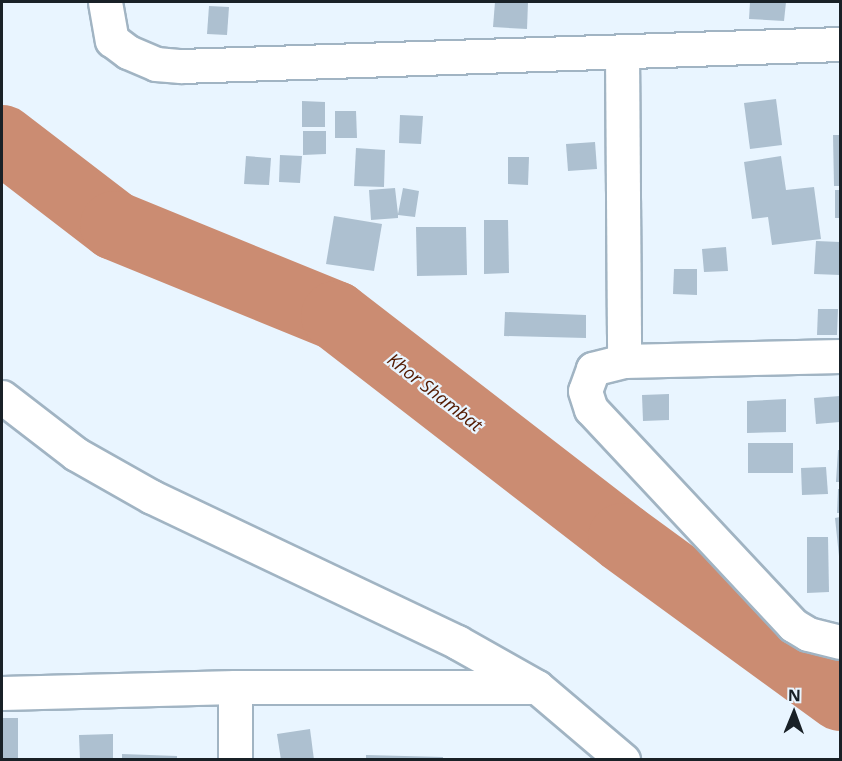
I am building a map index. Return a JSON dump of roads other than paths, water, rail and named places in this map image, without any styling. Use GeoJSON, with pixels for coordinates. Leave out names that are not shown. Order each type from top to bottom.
{"type":"FeatureCollection","features":[{"type":"Feature","properties":{"kind":"street"},"geometry":{"type":"LineString","coordinates":[[105,2],[112,40],[128,52],[156,64],[840,44]]}},
{"type":"Feature","properties":{"kind":"street"},"geometry":{"type":"LineString","coordinates":[[622,51],[624,361]]}},
{"type":"Feature","properties":{"kind":"street"},"geometry":{"type":"LineString","coordinates":[[840,356],[624,361],[593,369],[585,392],[591,410],[793,625],[808,634],[840,642]]}},
{"type":"Feature","properties":{"kind":"street"},"geometry":{"type":"LineString","coordinates":[[2,397],[76,454],[152,497],[457,642],[537,687],[623,759]]}},
{"type":"Feature","properties":{"kind":"street"},"geometry":{"type":"LineString","coordinates":[[2,693],[235,687],[537,687]]}},
{"type":"Feature","properties":{"kind":"street"},"geometry":{"type":"LineString","coordinates":[[235,687],[235,759]]}},
{"type":"Feature","properties":{"kind":"waterway","name":"Khor Shambat"},"geometry":{"type":"LineString","coordinates":[[2,139],[114,225],[335,315],[622,537],[840,696]]}}]}
